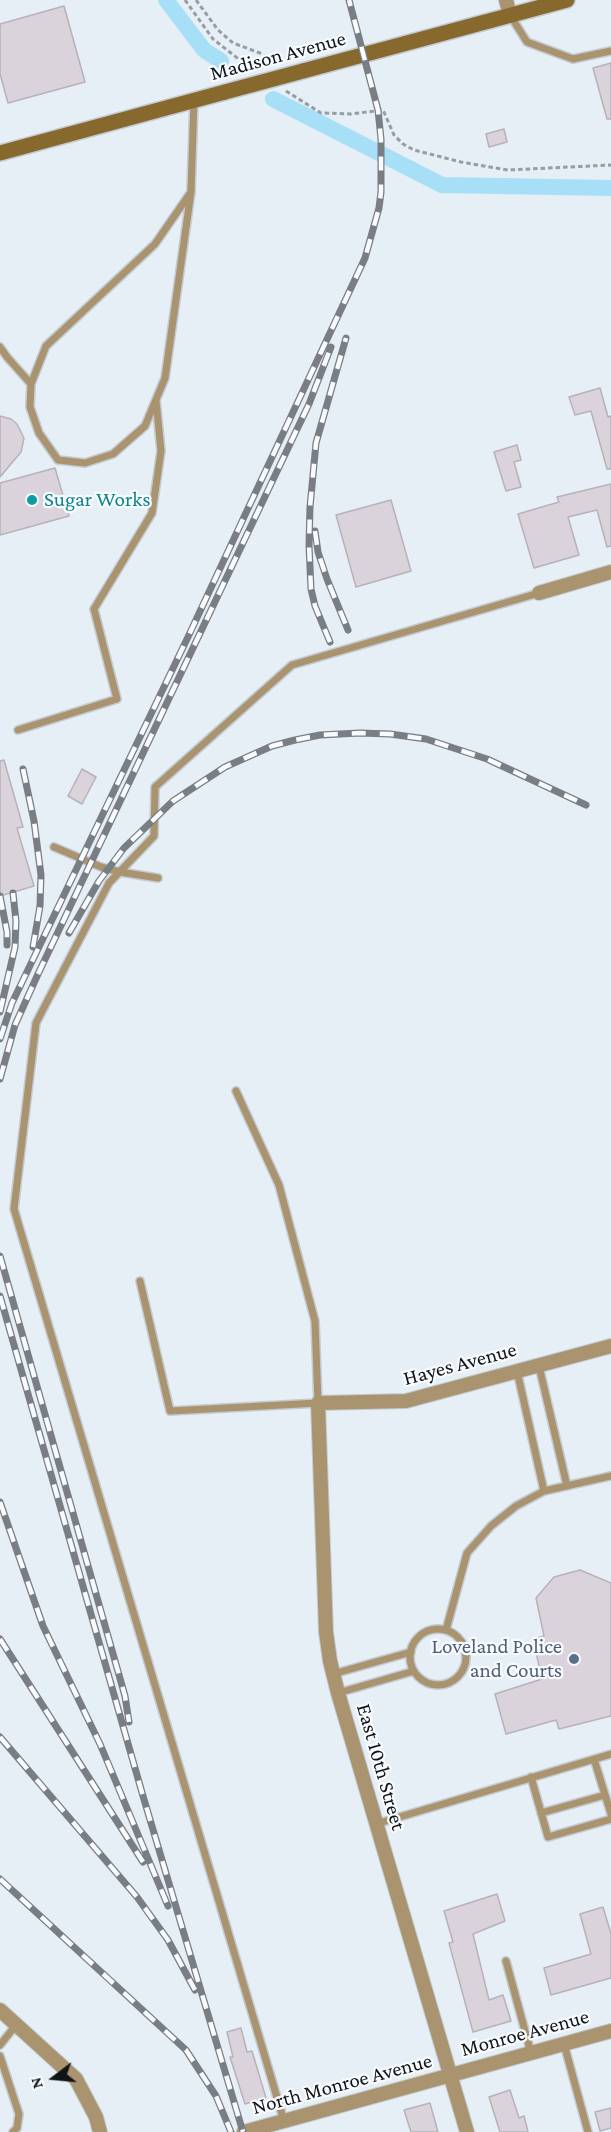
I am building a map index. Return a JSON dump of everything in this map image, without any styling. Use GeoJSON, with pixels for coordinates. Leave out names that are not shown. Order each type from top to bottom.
{"type":"FeatureCollection","features":[{"type":"Feature","properties":{"kind":"main road","name":"Madison Avenue"},"geometry":{"type":"LineString","coordinates":[[0,153],[567,0]]}},
{"type":"Feature","properties":{"kind":"street"},"geometry":{"type":"LineString","coordinates":[[506,0],[510,15]]}},
{"type":"Feature","properties":{"kind":"street"},"geometry":{"type":"LineString","coordinates":[[538,593],[611,572]]}},
{"type":"Feature","properties":{"kind":"street","name":"Hayes Avenue"},"geometry":{"type":"LineString","coordinates":[[318,1403],[406,1401],[611,1346]]}},
{"type":"Feature","properties":{"kind":"street","name":"East 10th Street"},"geometry":{"type":"LineString","coordinates":[[318,1403],[326,1632],[333,1674],[466,2132]]}},
{"type":"Feature","properties":{"kind":"street"},"geometry":{"type":"LineString","coordinates":[[0,2010],[76,2079],[96,2117],[100,2132]]}},
{"type":"Feature","properties":{"kind":"street","name":"Monroe Avenue"},"geometry":{"type":"LineString","coordinates":[[450,2076],[611,2031]]}},
{"type":"Feature","properties":{"kind":"street","name":"North Monroe Avenue"},"geometry":{"type":"LineString","coordinates":[[244,2132],[450,2076]]}},
{"type":"Feature","properties":{"kind":"lane"},"geometry":{"type":"LineString","coordinates":[[510,15],[527,42],[573,59],[611,51]]}},
{"type":"Feature","properties":{"kind":"lane"},"geometry":{"type":"LineString","coordinates":[[191,192],[155,243],[46,346],[32,384],[30,407],[39,433],[58,460],[85,463],[113,454],[145,426],[165,378],[191,192],[194,100]]}},
{"type":"Feature","properties":{"kind":"lane"},"geometry":{"type":"LineString","coordinates":[[0,347],[32,384]]}},
{"type":"Feature","properties":{"kind":"lane"},"geometry":{"type":"LineString","coordinates":[[18,730],[117,699],[94,609],[152,513],[161,451],[156,400]]}},
{"type":"Feature","properties":{"kind":"lane"},"geometry":{"type":"LineString","coordinates":[[284,2121],[14,1209],[36,1023],[109,883],[154,836],[155,787],[292,665],[538,593]]}},
{"type":"Feature","properties":{"kind":"lane"},"geometry":{"type":"LineString","coordinates":[[54,847],[101,867],[158,878]]}},
{"type":"Feature","properties":{"kind":"lane"},"geometry":{"type":"LineString","coordinates":[[140,1281],[170,1412],[318,1403],[315,1321],[279,1185],[236,1092]]}},
{"type":"Feature","properties":{"kind":"lane"},"geometry":{"type":"LineString","coordinates":[[539,1365],[567,1486]]}},
{"type":"Feature","properties":{"kind":"lane"},"geometry":{"type":"LineString","coordinates":[[517,1371],[544,1491]]}},
{"type":"Feature","properties":{"kind":"lane"},"geometry":{"type":"LineString","coordinates":[[446,1630],[467,1553],[491,1526],[516,1506],[544,1491],[611,1476]]}},
{"type":"Feature","properties":{"kind":"lane"},"geometry":{"type":"LineString","coordinates":[[436,1629],[446,1630],[460,1640],[465,1648],[466,1658],[460,1675],[445,1684],[436,1685],[420,1678],[414,1671],[411,1665],[411,1652],[420,1636],[436,1629]]}},
{"type":"Feature","properties":{"kind":"lane"},"geometry":{"type":"LineString","coordinates":[[333,1674],[411,1652]]}},
{"type":"Feature","properties":{"kind":"lane"},"geometry":{"type":"LineString","coordinates":[[338,1693],[414,1671]]}},
{"type":"Feature","properties":{"kind":"lane"},"geometry":{"type":"LineString","coordinates":[[376,1824],[611,1754]]}},
{"type":"Feature","properties":{"kind":"lane"},"geometry":{"type":"LineString","coordinates":[[594,1759],[611,1814]]}},
{"type":"Feature","properties":{"kind":"lane"},"geometry":{"type":"LineString","coordinates":[[531,1778],[548,1837],[611,1819]]}},
{"type":"Feature","properties":{"kind":"lane"},"geometry":{"type":"LineString","coordinates":[[541,1814],[605,1795]]}},
{"type":"Feature","properties":{"kind":"lane"},"geometry":{"type":"LineString","coordinates":[[506,1961],[531,2052]]}},
{"type":"Feature","properties":{"kind":"lane"},"geometry":{"type":"LineString","coordinates":[[0,2045],[15,2025]]}},
{"type":"Feature","properties":{"kind":"lane"},"geometry":{"type":"LineString","coordinates":[[564,2044],[588,2132]]}},
{"type":"Feature","properties":{"kind":"lane"},"geometry":{"type":"LineString","coordinates":[[0,2056],[19,2114],[17,2128],[13,2132]]}},
{"type":"Feature","properties":{"kind":"path"},"geometry":{"type":"LineString","coordinates":[[185,0],[213,39],[238,60],[257,72]]}},
{"type":"Feature","properties":{"kind":"path"},"geometry":{"type":"LineString","coordinates":[[196,0],[218,30],[233,43],[260,53],[270,60]]}},
{"type":"Feature","properties":{"kind":"path"},"geometry":{"type":"LineString","coordinates":[[286,91],[321,113],[351,114],[383,110],[394,135],[403,144],[414,150],[461,162],[508,170],[611,165]]}},
{"type":"Feature","properties":{"kind":"building"},"geometry":{"type":"Polygon","coordinates":[[[64,6],[85,82],[8,103],[0,74],[0,24],[64,6]]]}},
{"type":"Feature","properties":{"kind":"building"},"geometry":{"type":"Polygon","coordinates":[[[611,63],[611,119],[607,119],[593,68],[611,63]]]}},
{"type":"Feature","properties":{"kind":"building"},"geometry":{"type":"Polygon","coordinates":[[[504,129],[507,142],[489,147],[486,134],[504,129]]]}},
{"type":"Feature","properties":{"kind":"building"},"geometry":{"type":"Polygon","coordinates":[[[600,388],[608,417],[611,416],[611,469],[607,469],[591,411],[575,415],[569,397],[600,388]]]}},
{"type":"Feature","properties":{"kind":"building"},"geometry":{"type":"Polygon","coordinates":[[[0,416],[11,419],[17,424],[24,438],[21,452],[0,477],[0,416]]]}},
{"type":"Feature","properties":{"kind":"building"},"geometry":{"type":"Polygon","coordinates":[[[517,445],[521,460],[514,462],[521,487],[506,491],[494,452],[517,445]]]}},
{"type":"Feature","properties":{"kind":"building","name":"Sugar Works"},"geometry":{"type":"Polygon","coordinates":[[[55,468],[69,516],[0,535],[0,483],[55,468]]]}},
{"type":"Feature","properties":{"kind":"building"},"geometry":{"type":"Polygon","coordinates":[[[611,484],[611,546],[607,547],[597,510],[568,517],[579,555],[534,568],[518,514],[559,502],[557,497],[611,484]]]}},
{"type":"Feature","properties":{"kind":"building"},"geometry":{"type":"Polygon","coordinates":[[[391,500],[411,571],[356,587],[336,515],[391,500]]]}},
{"type":"Feature","properties":{"kind":"building"},"geometry":{"type":"Polygon","coordinates":[[[4,760],[23,827],[17,828],[34,886],[0,896],[0,761],[4,760]]]}},
{"type":"Feature","properties":{"kind":"building"},"geometry":{"type":"Polygon","coordinates":[[[82,769],[96,777],[82,804],[68,796],[82,769]]]}},
{"type":"Feature","properties":{"kind":"building","name":"Loveland Police and Courts"},"geometry":{"type":"Polygon","coordinates":[[[580,1570],[611,1583],[611,1716],[559,1729],[556,1720],[506,1734],[495,1694],[542,1679],[533,1639],[544,1636],[536,1598],[554,1577],[580,1570]]]}},
{"type":"Feature","properties":{"kind":"building"},"geometry":{"type":"Polygon","coordinates":[[[497,1894],[505,1921],[473,1934],[489,2000],[503,1995],[511,2021],[473,2032],[449,1943],[453,1942],[444,1911],[497,1894]]]}},
{"type":"Feature","properties":{"kind":"building"},"geometry":{"type":"Polygon","coordinates":[[[603,1907],[611,1934],[611,1978],[551,1995],[544,1968],[591,1954],[580,1914],[603,1907]]]}},
{"type":"Feature","properties":{"kind":"building"},"geometry":{"type":"Polygon","coordinates":[[[241,2028],[247,2052],[252,2051],[266,2098],[245,2104],[230,2057],[233,2057],[227,2032],[241,2028]]]}},
{"type":"Feature","properties":{"kind":"building"},"geometry":{"type":"Polygon","coordinates":[[[510,2090],[519,2118],[524,2116],[528,2132],[500,2132],[489,2097],[510,2090]]]}},
{"type":"Feature","properties":{"kind":"building"},"geometry":{"type":"Polygon","coordinates":[[[430,2103],[438,2132],[411,2132],[404,2110],[430,2103]]]}},
{"type":"Feature","properties":{"kind":"building"},"geometry":{"type":"Polygon","coordinates":[[[611,2108],[611,2128],[600,2131],[595,2112],[611,2108]]]}},
{"type":"Feature","properties":{"kind":"waterway"},"geometry":{"type":"LineString","coordinates":[[166,0],[204,50],[221,61]]}},
{"type":"Feature","properties":{"kind":"waterway"},"geometry":{"type":"LineString","coordinates":[[273,99],[442,185],[611,188]]}},
{"type":"Feature","properties":{"kind":"railway"},"geometry":{"type":"LineString","coordinates":[[0,1039],[12,1003],[188,637],[365,258],[379,208],[381,139],[378,110],[349,0]]}},
{"type":"Feature","properties":{"kind":"railway"},"geometry":{"type":"LineString","coordinates":[[330,642],[315,606],[311,589],[310,507],[316,443],[346,338]]}},
{"type":"Feature","properties":{"kind":"railway"},"geometry":{"type":"LineString","coordinates":[[0,1079],[15,1025],[38,974],[309,404],[331,347]]}},
{"type":"Feature","properties":{"kind":"railway"},"geometry":{"type":"LineString","coordinates":[[315,531],[318,552],[348,630]]}},
{"type":"Feature","properties":{"kind":"railway"},"geometry":{"type":"LineString","coordinates":[[69,933],[99,881],[124,848],[173,801],[225,767],[272,746],[295,740],[320,735],[360,733],[426,739],[487,759],[586,805]]}},
{"type":"Feature","properties":{"kind":"railway"},"geometry":{"type":"LineString","coordinates":[[23,769],[34,821],[41,875],[40,906],[33,947]]}},
{"type":"Feature","properties":{"kind":"railway"},"geometry":{"type":"LineString","coordinates":[[0,1012],[15,947],[16,921],[13,893]]}},
{"type":"Feature","properties":{"kind":"railway"},"geometry":{"type":"LineString","coordinates":[[0,896],[7,932],[7,945]]}},
{"type":"Feature","properties":{"kind":"railway"},"geometry":{"type":"LineString","coordinates":[[0,1256],[125,1696],[129,1722]]}},
{"type":"Feature","properties":{"kind":"railway"},"geometry":{"type":"LineString","coordinates":[[0,1296],[143,1796],[243,2132]]}},
{"type":"Feature","properties":{"kind":"railway"},"geometry":{"type":"LineString","coordinates":[[0,1502],[43,1626],[100,1744],[168,1906]]}},
{"type":"Feature","properties":{"kind":"railway"},"geometry":{"type":"LineString","coordinates":[[0,1639],[143,1862]]}},
{"type":"Feature","properties":{"kind":"railway"},"geometry":{"type":"LineString","coordinates":[[0,1737],[137,1897],[168,1940],[195,1990]]}},
{"type":"Feature","properties":{"kind":"railway"},"geometry":{"type":"LineString","coordinates":[[0,1879],[186,2050],[216,2096],[231,2132]]}},
{"type":"Feature","properties":{"kind":"place","name":"Sugar Works"},"geometry":{"type":"Point","coordinates":[32,500]}},
{"type":"Feature","properties":{"kind":"place","name":"Loveland Police and Courts"},"geometry":{"type":"Point","coordinates":[574,1659]}}]}
